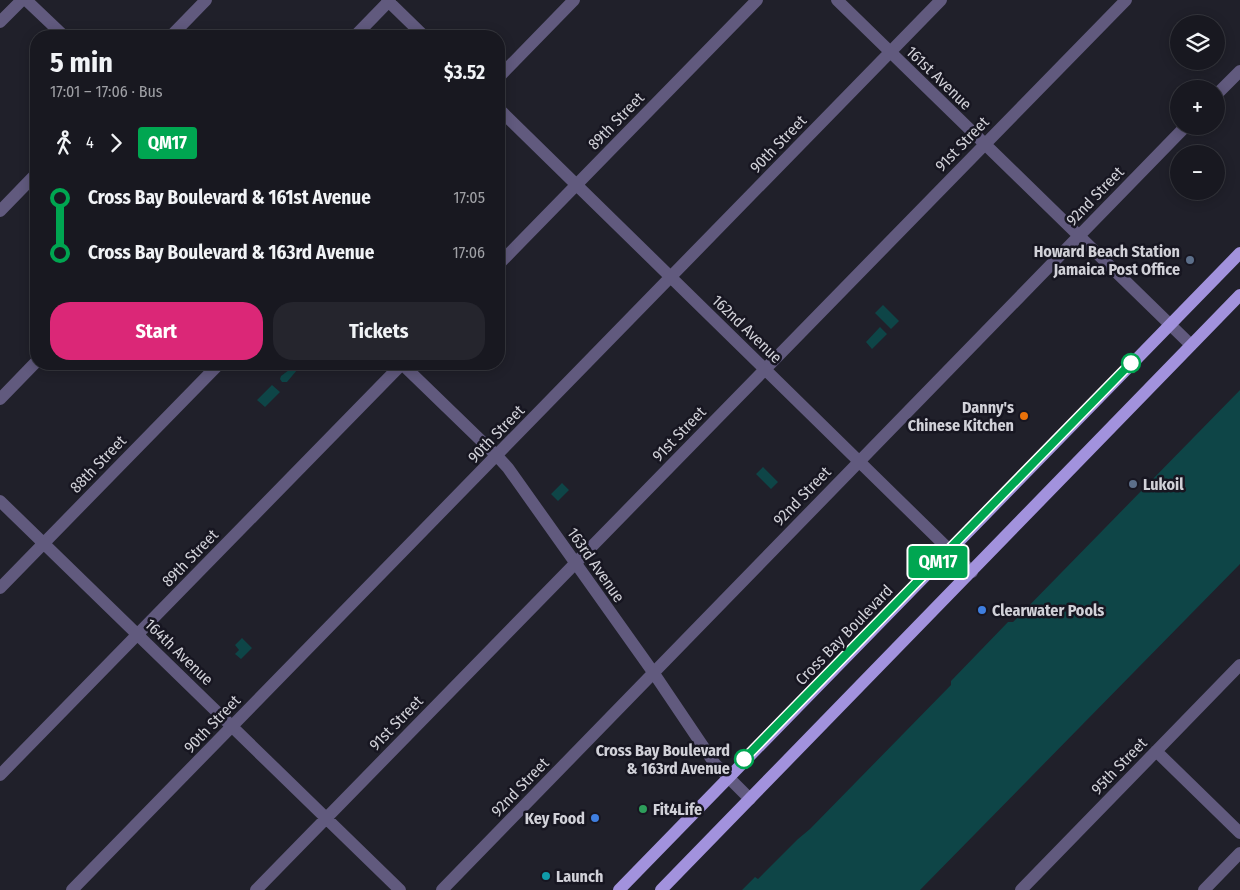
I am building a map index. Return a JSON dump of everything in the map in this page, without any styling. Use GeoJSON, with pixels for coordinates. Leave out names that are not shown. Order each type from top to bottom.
{"type":"FeatureCollection","features":[{"type":"Feature","properties":{"kind":"main road","name":"Cross Bay Boulevard"},"geometry":{"type":"LineString","coordinates":[[619,890],[727,777],[1240,253]]}},
{"type":"Feature","properties":{"kind":"main road"},"geometry":{"type":"LineString","coordinates":[[661,890],[1240,295]]}},
{"type":"Feature","properties":{"kind":"street"},"geometry":{"type":"LineString","coordinates":[[0,22],[22,0]]}},
{"type":"Feature","properties":{"kind":"street"},"geometry":{"type":"LineString","coordinates":[[26,0],[58,30]]}},
{"type":"Feature","properties":{"kind":"street"},"geometry":{"type":"LineString","coordinates":[[177,30],[206,0]]}},
{"type":"Feature","properties":{"kind":"street"},"geometry":{"type":"LineString","coordinates":[[360,30],[389,0],[418,30]]}},
{"type":"Feature","properties":{"kind":"street"},"geometry":{"type":"LineString","coordinates":[[505,71],[574,0]]}},
{"type":"Feature","properties":{"kind":"street","name":"89th Street"},"geometry":{"type":"LineString","coordinates":[[505,258],[757,0]]}},
{"type":"Feature","properties":{"kind":"street","name":"161st Avenue"},"geometry":{"type":"LineString","coordinates":[[837,0],[1191,345]]}},
{"type":"Feature","properties":{"kind":"street","name":"90th Street"},"geometry":{"type":"LineString","coordinates":[[72,890],[942,0]]}},
{"type":"Feature","properties":{"kind":"street","name":"91st Street"},"geometry":{"type":"LineString","coordinates":[[256,890],[1126,0]]}},
{"type":"Feature","properties":{"kind":"street"},"geometry":{"type":"LineString","coordinates":[[1225,86],[1240,71]]}},
{"type":"Feature","properties":{"kind":"street","name":"162nd Avenue"},"geometry":{"type":"LineString","coordinates":[[505,115],[972,572]]}},
{"type":"Feature","properties":{"kind":"street","name":"92nd Street"},"geometry":{"type":"LineString","coordinates":[[442,890],[1177,135]]}},
{"type":"Feature","properties":{"kind":"street"},"geometry":{"type":"LineString","coordinates":[[0,211],[30,180]]}},
{"type":"Feature","properties":{"kind":"street"},"geometry":{"type":"LineString","coordinates":[[0,399],[30,368]]}},
{"type":"Feature","properties":{"kind":"street","name":"88th Street"},"geometry":{"type":"LineString","coordinates":[[0,588],[213,370]]}},
{"type":"Feature","properties":{"kind":"street","name":"89th Street"},"geometry":{"type":"LineString","coordinates":[[0,775],[396,370]]}},
{"type":"Feature","properties":{"kind":"street","name":"163rd Avenue"},"geometry":{"type":"LineString","coordinates":[[408,370],[497,456],[653,672],[715,764],[750,799]]}},
{"type":"Feature","properties":{"kind":"street","name":"164th Avenue"},"geometry":{"type":"LineString","coordinates":[[0,501],[400,890]]}},
{"type":"Feature","properties":{"kind":"street","name":"95th Street"},"geometry":{"type":"LineString","coordinates":[[1021,890],[1240,665]]}},
{"type":"Feature","properties":{"kind":"street"},"geometry":{"type":"LineString","coordinates":[[1156,751],[1240,833]]}},
{"type":"Feature","properties":{"kind":"street"},"geometry":{"type":"LineString","coordinates":[[1204,890],[1240,854]]}},
{"type":"Feature","properties":{"kind":"shaded area"},"geometry":{"type":"Polygon","coordinates":[[[883,305],[899,321],[891,329],[875,313],[883,305]]]}},
{"type":"Feature","properties":{"kind":"shaded area"},"geometry":{"type":"Polygon","coordinates":[[[880,327],[887,334],[872,349],[866,342],[880,327]]]}},
{"type":"Feature","properties":{"kind":"shaded area"},"geometry":{"type":"Polygon","coordinates":[[[289,370],[297,370],[287,382],[282,382],[281,376],[289,370]]]}},
{"type":"Feature","properties":{"kind":"shaded area"},"geometry":{"type":"Polygon","coordinates":[[[272,385],[280,392],[265,407],[257,400],[272,385]]]}},
{"type":"Feature","properties":{"kind":"shaded area"},"geometry":{"type":"Polygon","coordinates":[[[1240,390],[1240,564],[920,890],[742,890],[755,877],[758,879],[810,829],[951,685],[951,681],[1008,622],[1013,622],[1240,390]]]}},
{"type":"Feature","properties":{"kind":"shaded area"},"geometry":{"type":"Polygon","coordinates":[[[763,467],[778,482],[771,489],[756,474],[763,467]]]}},
{"type":"Feature","properties":{"kind":"shaded area"},"geometry":{"type":"Polygon","coordinates":[[[562,483],[569,490],[558,501],[551,494],[562,483]]]}},
{"type":"Feature","properties":{"kind":"shaded area"},"geometry":{"type":"Polygon","coordinates":[[[242,638],[252,648],[241,659],[235,654],[239,650],[235,645],[242,638]]]}},
{"type":"Feature","properties":{"kind":"bus line","name":"QM17"},"geometry":{"type":"LineString","coordinates":[[744,759],[1131,363]]}},
{"type":"Feature","properties":{"kind":"place","name":"Howard Beach Station Jamaica Post Office"},"geometry":{"type":"Point","coordinates":[1190,260]}},
{"type":"Feature","properties":{"kind":"place","name":"Danny's Chinese Kitchen"},"geometry":{"type":"Point","coordinates":[1024,416]}},
{"type":"Feature","properties":{"kind":"place","name":"Lukoil"},"geometry":{"type":"Point","coordinates":[1133,484]}},
{"type":"Feature","properties":{"kind":"place","name":"Clearwater Pools"},"geometry":{"type":"Point","coordinates":[982,610]}},
{"type":"Feature","properties":{"kind":"place","name":"Cross Bay Boulevard & 163rd Avenue"},"geometry":{"type":"Point","coordinates":[744,759]}},
{"type":"Feature","properties":{"kind":"place","name":"Fit4Life"},"geometry":{"type":"Point","coordinates":[643,809]}},
{"type":"Feature","properties":{"kind":"place","name":"Key Food"},"geometry":{"type":"Point","coordinates":[595,818]}},
{"type":"Feature","properties":{"kind":"place","name":"Launch"},"geometry":{"type":"Point","coordinates":[546,876]}}]}
